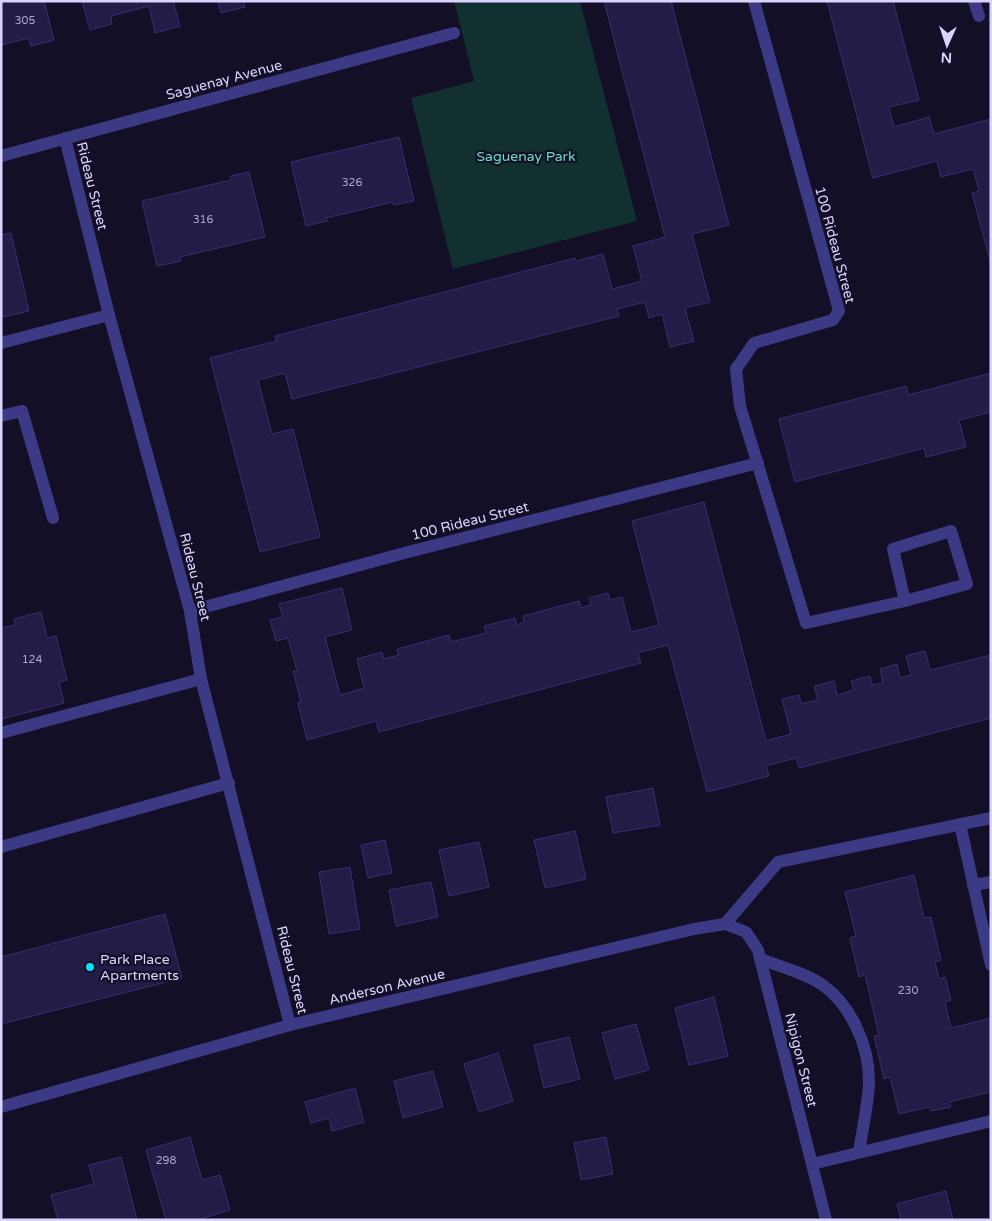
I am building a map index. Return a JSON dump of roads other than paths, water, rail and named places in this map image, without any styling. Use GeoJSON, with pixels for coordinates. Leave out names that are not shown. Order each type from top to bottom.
{"type":"FeatureCollection","features":[{"type":"Feature","properties":{"kind":"street","name":"100 Rideau Street"},"geometry":{"type":"LineString","coordinates":[[754,1],[838,311],[833,320],[754,343],[736,369],[740,406],[806,623],[905,601],[967,584],[951,531],[892,549],[905,601]]}},
{"type":"Feature","properties":{"kind":"street"},"geometry":{"type":"LineString","coordinates":[[974,1],[979,16]]}},
{"type":"Feature","properties":{"kind":"street","name":"Saguenay Avenue"},"geometry":{"type":"LineString","coordinates":[[1,156],[454,33]]}},
{"type":"Feature","properties":{"kind":"street","name":"Rideau Street"},"geometry":{"type":"LineString","coordinates":[[65,138],[109,315],[190,612],[201,679],[290,1025]]}},
{"type":"Feature","properties":{"kind":"street"},"geometry":{"type":"LineString","coordinates":[[1,343],[109,315]]}},
{"type":"Feature","properties":{"kind":"street"},"geometry":{"type":"LineString","coordinates":[[1,416],[22,411],[53,518]]}},
{"type":"Feature","properties":{"kind":"street","name":"100 Rideau Street"},"geometry":{"type":"LineString","coordinates":[[190,612],[412,551],[758,463]]}},
{"type":"Feature","properties":{"kind":"street"},"geometry":{"type":"LineString","coordinates":[[1,733],[201,679]]}},
{"type":"Feature","properties":{"kind":"street"},"geometry":{"type":"LineString","coordinates":[[1,847],[229,783]]}},
{"type":"Feature","properties":{"kind":"street"},"geometry":{"type":"LineString","coordinates":[[725,924],[778,862],[991,818]]}},
{"type":"Feature","properties":{"kind":"street"},"geometry":{"type":"LineString","coordinates":[[960,824],[991,965]]}},
{"type":"Feature","properties":{"kind":"street"},"geometry":{"type":"LineString","coordinates":[[973,885],[991,882]]}},
{"type":"Feature","properties":{"kind":"street","name":"Anderson Avenue"},"geometry":{"type":"LineString","coordinates":[[1,1107],[290,1025],[725,924]]}},
{"type":"Feature","properties":{"kind":"street","name":"Nipigon Street"},"geometry":{"type":"LineString","coordinates":[[725,924],[746,932],[758,950],[826,1220]]}},
{"type":"Feature","properties":{"kind":"street"},"geometry":{"type":"LineString","coordinates":[[760,959],[794,971],[824,986],[842,1005],[858,1030],[866,1052],[869,1080],[860,1152]]}},
{"type":"Feature","properties":{"kind":"street"},"geometry":{"type":"LineString","coordinates":[[812,1164],[991,1121]]}},
{"type":"Feature","properties":{"kind":"place","name":"Park Place Apartments"},"geometry":{"type":"Point","coordinates":[90,967]}},
{"type":"Feature","properties":{"kind":"park label","name":"Saguenay Park"},"geometry":{"type":"Point","coordinates":[526,156]}}]}
